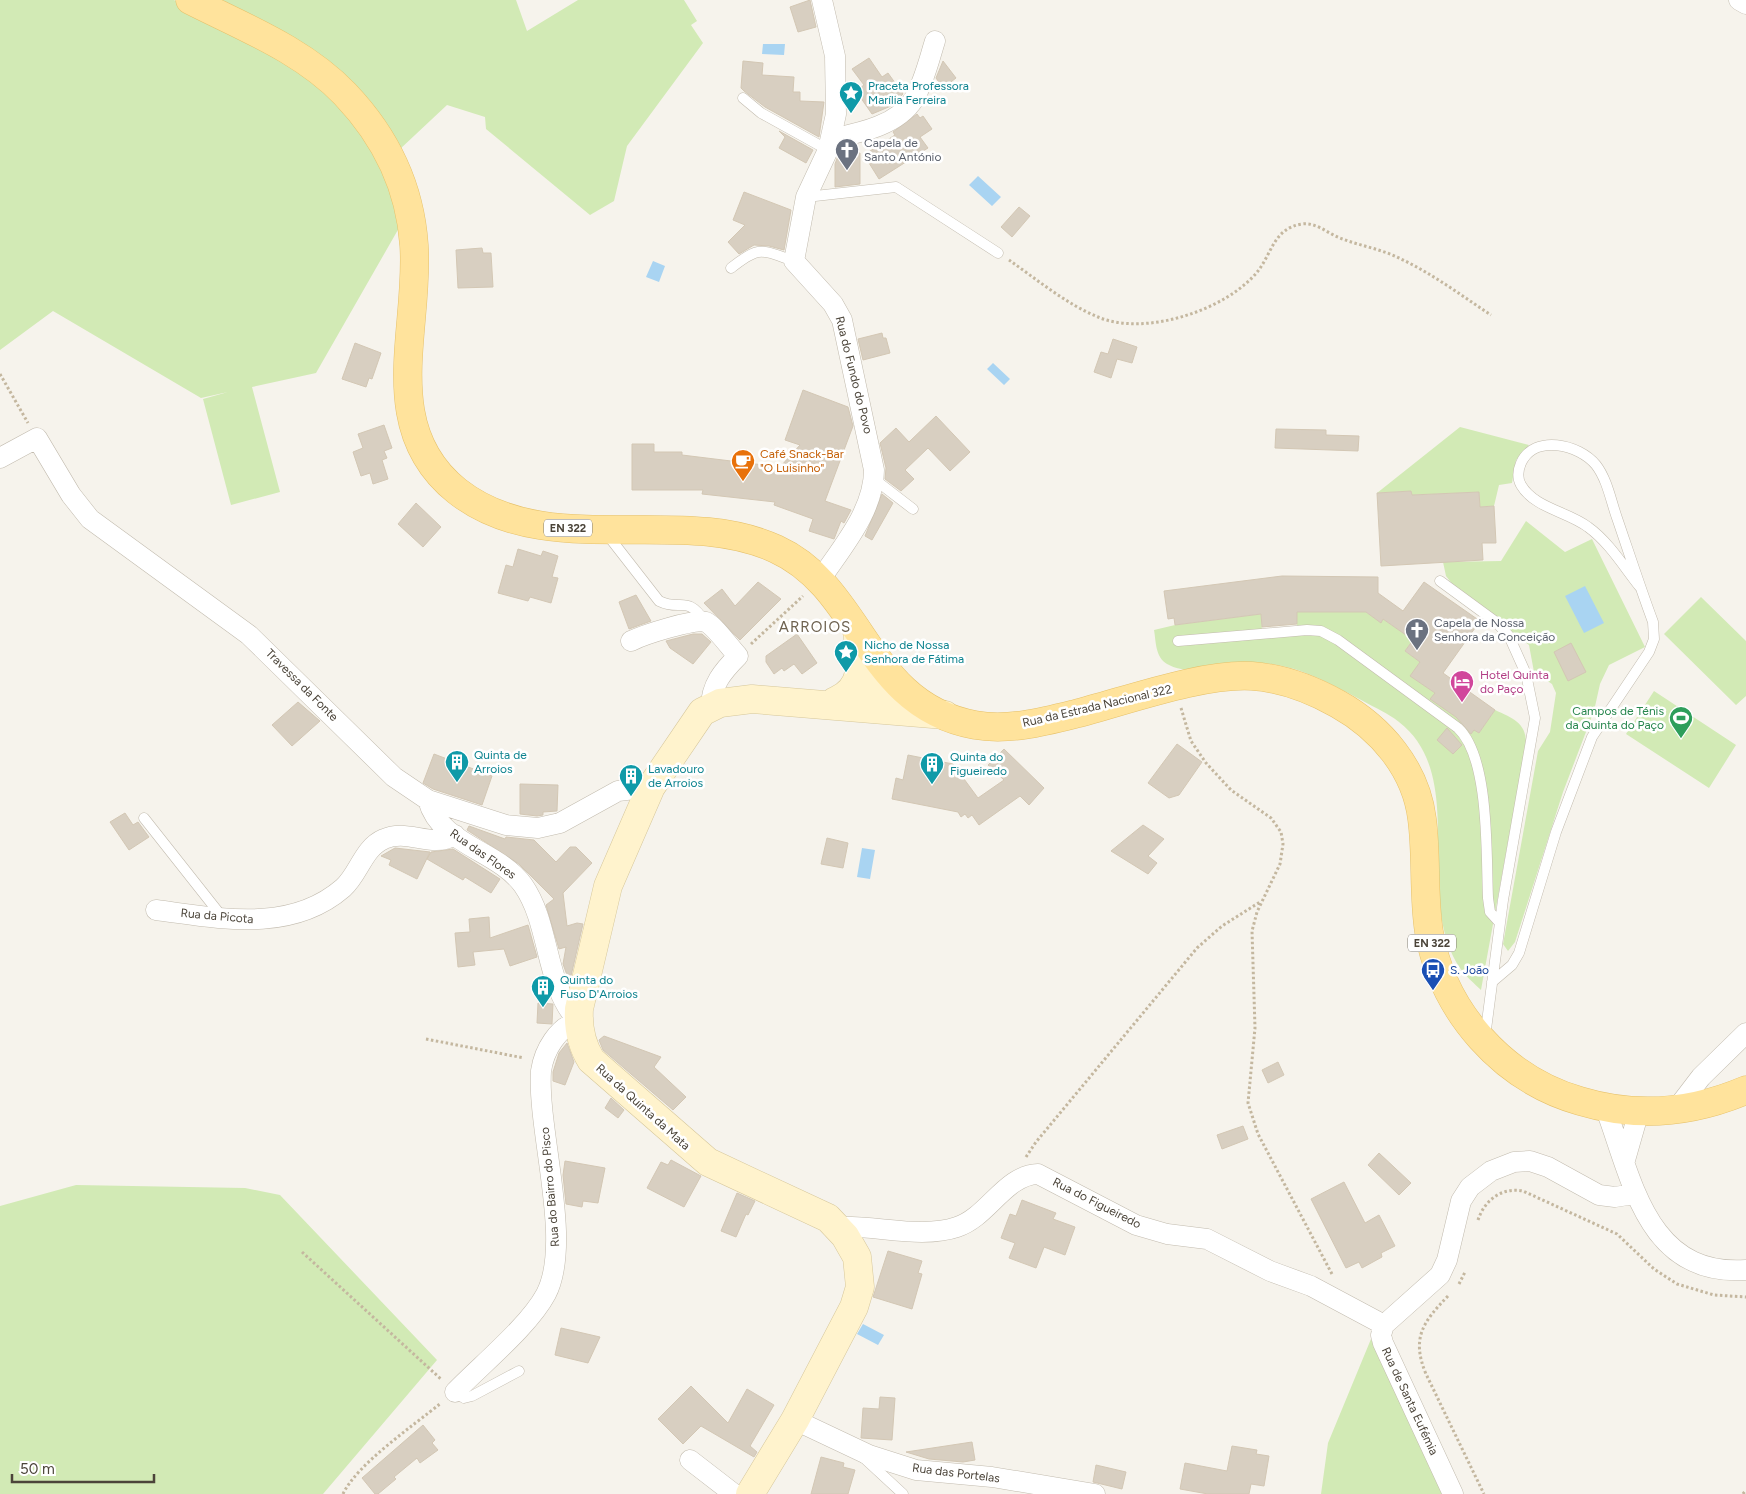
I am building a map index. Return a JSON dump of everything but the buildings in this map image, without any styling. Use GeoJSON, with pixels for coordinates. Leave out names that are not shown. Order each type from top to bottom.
{"type":"FeatureCollection","features":[{"type":"Feature","properties":{"kind":"main road","name":"Rua da Estrada Nacional 322"},"geometry":{"type":"LineString","coordinates":[[190,0],[289,51],[323,74],[352,102],[390,154],[406,195],[414,247],[414,286],[407,355],[409,404],[418,436],[432,465],[461,494],[497,512],[551,526],[604,530],[711,533],[746,539],[784,553],[820,580],[831,592],[878,662],[894,681],[916,699],[945,715],[981,726],[1014,726],[1060,718],[1175,688],[1228,677],[1248,676],[1279,681],[1338,704],[1364,721],[1385,741],[1406,769],[1420,807],[1428,922],[1437,961],[1457,1005],[1485,1043],[1504,1062],[1539,1085],[1576,1100],[1605,1107],[1639,1111],[1675,1110],[1708,1104],[1746,1090]]}},
{"type":"Feature","properties":{"kind":"street"},"geometry":{"type":"LineString","coordinates":[[794,261],[806,197],[829,144],[836,107],[837,74],[832,37],[822,0]]}},
{"type":"Feature","properties":{"kind":"street"},"geometry":{"type":"LineString","coordinates":[[1739,0],[1746,4]]}},
{"type":"Feature","properties":{"kind":"street"},"geometry":{"type":"LineString","coordinates":[[829,144],[871,129],[908,106],[917,94],[935,40]]}},
{"type":"Feature","properties":{"kind":"street","name":"Rua do Fundo do Povo"},"geometry":{"type":"LineString","coordinates":[[794,261],[833,304],[842,320],[872,449],[874,479],[870,498],[820,580]]}},
{"type":"Feature","properties":{"kind":"street"},"geometry":{"type":"LineString","coordinates":[[0,458],[37,438]]}},
{"type":"Feature","properties":{"kind":"street","name":"Travessa da Fonte"},"geometry":{"type":"LineString","coordinates":[[37,438],[71,495],[90,519],[249,635],[394,777],[428,800],[506,825],[538,828],[560,823],[618,791],[651,788]]}},
{"type":"Feature","properties":{"kind":"street"},"geometry":{"type":"LineString","coordinates":[[631,640],[656,631],[706,622],[738,656],[718,680],[712,694],[711,707]]}},
{"type":"Feature","properties":{"kind":"street"},"geometry":{"type":"LineString","coordinates":[[835,705],[851,692],[859,679],[860,661],[857,630]]}},
{"type":"Feature","properties":{"kind":"street"},"geometry":{"type":"LineString","coordinates":[[835,705],[894,681]]}},
{"type":"Feature","properties":{"kind":"street","name":"Rua da Quinta da Mata"},"geometry":{"type":"LineString","coordinates":[[750,1494],[795,1420],[849,1318],[860,1287],[857,1257],[838,1227],[818,1212],[731,1174],[698,1156],[597,1068],[585,1051],[578,1021],[608,886],[651,788],[697,719],[711,707],[741,699],[945,715]]}},
{"type":"Feature","properties":{"kind":"street","name":"Rua das Flores"},"geometry":{"type":"LineString","coordinates":[[428,800],[437,819],[455,835],[510,871],[523,885],[534,909],[562,998],[578,1021]]}},
{"type":"Feature","properties":{"kind":"street","name":"Rua da Picota"},"geometry":{"type":"LineString","coordinates":[[156,910],[253,921],[273,918],[324,900],[346,884],[371,849],[387,837],[400,836],[435,842],[455,835]]}},
{"type":"Feature","properties":{"kind":"street","name":"Rua do Bairro do Pisco"},"geometry":{"type":"LineString","coordinates":[[455,1392],[534,1311],[545,1295],[554,1274],[555,1228],[541,1083],[543,1061],[562,1029],[578,1021]]}},
{"type":"Feature","properties":{"kind":"street"},"geometry":{"type":"LineString","coordinates":[[1675,1110],[1701,1077],[1746,1033]]}},
{"type":"Feature","properties":{"kind":"street"},"geometry":{"type":"LineString","coordinates":[[1605,1107],[1625,1160],[1634,1194],[1650,1224],[1677,1251],[1695,1261],[1715,1268],[1746,1270]]}},
{"type":"Feature","properties":{"kind":"street"},"geometry":{"type":"LineString","coordinates":[[1625,1160],[1639,1111]]}},
{"type":"Feature","properties":{"kind":"street"},"geometry":{"type":"LineString","coordinates":[[1384,1325],[1440,1275],[1447,1260],[1455,1220],[1461,1202],[1470,1187],[1491,1171],[1514,1162],[1530,1161],[1548,1167],[1599,1195],[1615,1197],[1634,1194]]}},
{"type":"Feature","properties":{"kind":"street","name":"Rua do Figueiredo"},"geometry":{"type":"LineString","coordinates":[[1018,1180],[1029,1175],[1038,1174],[1136,1225],[1167,1234],[1207,1239],[1270,1272],[1311,1286],[1384,1325]]}},
{"type":"Feature","properties":{"kind":"street"},"geometry":{"type":"LineString","coordinates":[[838,1227],[867,1227],[928,1232],[948,1230],[969,1223],[1018,1180]]}},
{"type":"Feature","properties":{"kind":"street","name":"Rua de Santa Eufémia"},"geometry":{"type":"LineString","coordinates":[[1384,1325],[1381,1331],[1383,1343],[1453,1494]]}},
{"type":"Feature","properties":{"kind":"street","name":"Rua das Portelas"},"geometry":{"type":"LineString","coordinates":[[795,1420],[854,1448],[916,1470],[986,1476],[1095,1494]]}},
{"type":"Feature","properties":{"kind":"street"},"geometry":{"type":"LineString","coordinates":[[690,1460],[734,1494]]}},
{"type":"Feature","properties":{"kind":"lane"},"geometry":{"type":"LineString","coordinates":[[743,98],[755,109],[829,144]]}},
{"type":"Feature","properties":{"kind":"lane"},"geometry":{"type":"LineString","coordinates":[[806,197],[896,187],[998,253]]}},
{"type":"Feature","properties":{"kind":"lane"},"geometry":{"type":"LineString","coordinates":[[732,268],[748,254],[759,250],[794,261]]}},
{"type":"Feature","properties":{"kind":"lane"},"geometry":{"type":"LineString","coordinates":[[1492,982],[1514,964],[1520,953],[1556,832],[1592,737],[1652,646],[1654,630],[1653,622],[1607,489],[1596,465],[1581,454],[1562,446],[1543,445],[1529,452],[1524,457],[1518,472],[1521,484],[1525,490],[1534,498],[1593,530],[1640,587]]}},
{"type":"Feature","properties":{"kind":"lane"},"geometry":{"type":"LineString","coordinates":[[874,479],[913,509]]}},
{"type":"Feature","properties":{"kind":"lane"},"geometry":{"type":"LineString","coordinates":[[604,530],[659,602],[690,606],[698,611],[706,622]]}},
{"type":"Feature","properties":{"kind":"lane"},"geometry":{"type":"LineString","coordinates":[[1440,581],[1496,622],[1509,636],[1522,663],[1533,708],[1534,730],[1500,923],[1485,1043]]}},
{"type":"Feature","properties":{"kind":"lane"},"geometry":{"type":"LineString","coordinates":[[1178,641],[1307,630],[1321,631],[1338,640],[1458,728],[1471,747],[1480,779],[1483,797],[1488,898],[1490,912],[1500,923]]}},
{"type":"Feature","properties":{"kind":"lane"},"geometry":{"type":"LineString","coordinates":[[144,818],[224,919]]}},
{"type":"Feature","properties":{"kind":"lane"},"geometry":{"type":"LineString","coordinates":[[455,1392],[464,1398],[472,1396],[519,1371]]}},
{"type":"Feature","properties":{"kind":"lane"},"geometry":{"type":"LineString","coordinates":[[854,1448],[902,1494]]}},
{"type":"Feature","properties":{"kind":"path"},"geometry":{"type":"LineString","coordinates":[[998,253],[1098,317],[1129,323],[1163,321],[1223,301],[1237,293],[1258,272],[1266,260],[1270,248],[1283,231],[1302,224],[1313,225],[1352,243],[1400,258],[1491,315]]}},
{"type":"Feature","properties":{"kind":"path"},"geometry":{"type":"LineString","coordinates":[[0,374],[37,438]]}},
{"type":"Feature","properties":{"kind":"path"},"geometry":{"type":"LineString","coordinates":[[738,656],[820,580]]}},
{"type":"Feature","properties":{"kind":"path"},"geometry":{"type":"LineString","coordinates":[[1175,688],[1186,729],[1197,752],[1221,780],[1271,818],[1280,832],[1282,844],[1280,864],[1261,902],[1252,931],[1255,1018],[1248,1087],[1249,1111],[1268,1154],[1328,1265],[1341,1301]]}},
{"type":"Feature","properties":{"kind":"path"},"geometry":{"type":"LineString","coordinates":[[1018,1180],[1025,1158],[1036,1142],[1197,948],[1222,926],[1261,902]]}},
{"type":"Feature","properties":{"kind":"path"},"geometry":{"type":"LineString","coordinates":[[426,1039],[543,1061]]}},
{"type":"Feature","properties":{"kind":"path"},"geometry":{"type":"LineString","coordinates":[[1476,1229],[1483,1209],[1492,1199],[1510,1190],[1523,1191],[1612,1231],[1627,1242],[1654,1269],[1677,1284],[1714,1295],[1746,1297]]}},
{"type":"Feature","properties":{"kind":"path"},"geometry":{"type":"LineString","coordinates":[[302,1252],[455,1392],[361,1469],[342,1494]]}},
{"type":"Feature","properties":{"kind":"path"},"geometry":{"type":"LineString","coordinates":[[1456,1288],[1465,1270]]}},
{"type":"Feature","properties":{"kind":"path"},"geometry":{"type":"LineString","coordinates":[[1453,1291],[1425,1322],[1420,1335],[1420,1356],[1426,1374],[1484,1494]]}},
{"type":"Feature","properties":{"kind":"path"},"geometry":{"type":"LineString","coordinates":[[1743,1494],[1746,1490]]}},
{"type":"Feature","properties":{"kind":"green space"},"geometry":{"type":"Polygon","coordinates":[[[0,0],[174,0],[261,47],[293,67],[339,104],[373,148],[390,188],[399,228],[316,373],[252,387],[280,492],[231,505],[203,399],[228,392],[201,398],[53,311],[0,350],[0,0]]]}},
{"type":"Feature","properties":{"kind":"green space"},"geometry":{"type":"Polygon","coordinates":[[[222,0],[516,0],[527,31],[578,0],[684,0],[697,21],[691,25],[703,43],[627,146],[614,201],[590,215],[486,129],[485,117],[447,105],[399,150],[300,44],[222,0]]]}},
{"type":"Feature","properties":{"kind":"green space"},"geometry":{"type":"Polygon","coordinates":[[[1460,427],[1529,445],[1516,460],[1512,483],[1499,485],[1494,506],[1480,507],[1479,492],[1412,495],[1411,491],[1377,493],[1460,427]]]}},
{"type":"Feature","properties":{"kind":"green space"},"geometry":{"type":"Polygon","coordinates":[[[1526,521],[1565,552],[1592,539],[1645,647],[1609,665],[1600,684],[1594,711],[1563,792],[1515,942],[1508,951],[1503,944],[1538,751],[1550,732],[1556,693],[1552,684],[1534,672],[1529,645],[1456,589],[1446,576],[1443,562],[1501,561],[1526,521]]]}},
{"type":"Feature","properties":{"kind":"green space"},"geometry":{"type":"Polygon","coordinates":[[[1701,597],[1746,641],[1746,696],[1736,705],[1664,634],[1701,597]]]}},
{"type":"Feature","properties":{"kind":"green space"},"geometry":{"type":"Polygon","coordinates":[[[1297,612],[1366,612],[1380,622],[1383,619],[1413,640],[1405,651],[1420,662],[1411,676],[1435,693],[1431,699],[1479,733],[1495,710],[1517,722],[1524,730],[1526,743],[1481,990],[1460,968],[1447,939],[1440,906],[1437,805],[1432,773],[1420,745],[1399,722],[1337,687],[1296,670],[1282,666],[1253,663],[1187,670],[1167,664],[1160,657],[1157,648],[1154,630],[1175,625],[1261,614],[1262,630],[1297,627],[1297,612]]]}},
{"type":"Feature","properties":{"kind":"green space","name":"Campos de Ténis da Quinta do Paço"},"geometry":{"type":"Polygon","coordinates":[[[1654,691],[1736,745],[1709,788],[1626,734],[1654,691]]]}},
{"type":"Feature","properties":{"kind":"green space"},"geometry":{"type":"Polygon","coordinates":[[[76,1185],[245,1188],[280,1195],[437,1360],[323,1494],[0,1494],[0,1206],[76,1185]]]}},
{"type":"Feature","properties":{"kind":"green space"},"geometry":{"type":"Polygon","coordinates":[[[1371,1339],[1444,1494],[1321,1494],[1328,1443],[1371,1339]]]}},
{"type":"Feature","properties":{"kind":"water"},"geometry":{"type":"Polygon","coordinates":[[[763,44],[785,44],[784,55],[762,54],[763,44]]]}},
{"type":"Feature","properties":{"kind":"water"},"geometry":{"type":"Polygon","coordinates":[[[978,176],[1001,197],[992,206],[969,185],[978,176]]]}},
{"type":"Feature","properties":{"kind":"water"},"geometry":{"type":"Polygon","coordinates":[[[653,261],[665,266],[659,282],[646,277],[653,261]]]}},
{"type":"Feature","properties":{"kind":"water"},"geometry":{"type":"Polygon","coordinates":[[[993,363],[1010,379],[1004,385],[987,369],[993,363]]]}},
{"type":"Feature","properties":{"kind":"water"},"geometry":{"type":"Polygon","coordinates":[[[1585,586],[1604,623],[1584,633],[1565,596],[1585,586]]]}},
{"type":"Feature","properties":{"kind":"water"},"geometry":{"type":"Polygon","coordinates":[[[862,848],[875,850],[870,879],[857,877],[862,848]]]}},
{"type":"Feature","properties":{"kind":"water"},"geometry":{"type":"Polygon","coordinates":[[[863,1324],[884,1335],[878,1345],[857,1334],[863,1324]]]}},
{"type":"Feature","properties":{"kind":"place","name":"Praceta Professora Marília Ferreira"},"geometry":{"type":"Point","coordinates":[851,114]}},
{"type":"Feature","properties":{"kind":"place","name":"Capela de Santo António"},"geometry":{"type":"Point","coordinates":[847,171]}},
{"type":"Feature","properties":{"kind":"place","name":"Café Snack-Bar \"O Luisinho\""},"geometry":{"type":"Point","coordinates":[743,482]}},
{"type":"Feature","properties":{"kind":"place","name":"Capela de Nossa Senhora da Conceição"},"geometry":{"type":"Point","coordinates":[1417,651]}},
{"type":"Feature","properties":{"kind":"place","name":"Nicho de Nossa Senhora de Fátima"},"geometry":{"type":"Point","coordinates":[846,673]}},
{"type":"Feature","properties":{"kind":"place","name":"Hotel Quinta do Paço"},"geometry":{"type":"Point","coordinates":[1462,703]}},
{"type":"Feature","properties":{"kind":"place","name":"Campos de Ténis da Quinta do Paço"},"geometry":{"type":"Point","coordinates":[1681,739]}},
{"type":"Feature","properties":{"kind":"place","name":"Quinta de Arroios"},"geometry":{"type":"Point","coordinates":[457,783]}},
{"type":"Feature","properties":{"kind":"place","name":"Quinta do Figueiredo"},"geometry":{"type":"Point","coordinates":[932,785]}},
{"type":"Feature","properties":{"kind":"place","name":"Lavadouro de Arroios"},"geometry":{"type":"Point","coordinates":[631,797]}},
{"type":"Feature","properties":{"kind":"place","name":"S. João"},"geometry":{"type":"Point","coordinates":[1433,991]}},
{"type":"Feature","properties":{"kind":"place","name":"Quinta do Fuso D'Arroios"},"geometry":{"type":"Point","coordinates":[543,1008]}},
{"type":"Feature","properties":{"kind":"district","name":"ARROIOS"},"geometry":{"type":"Point","coordinates":[815,627]}}]}
